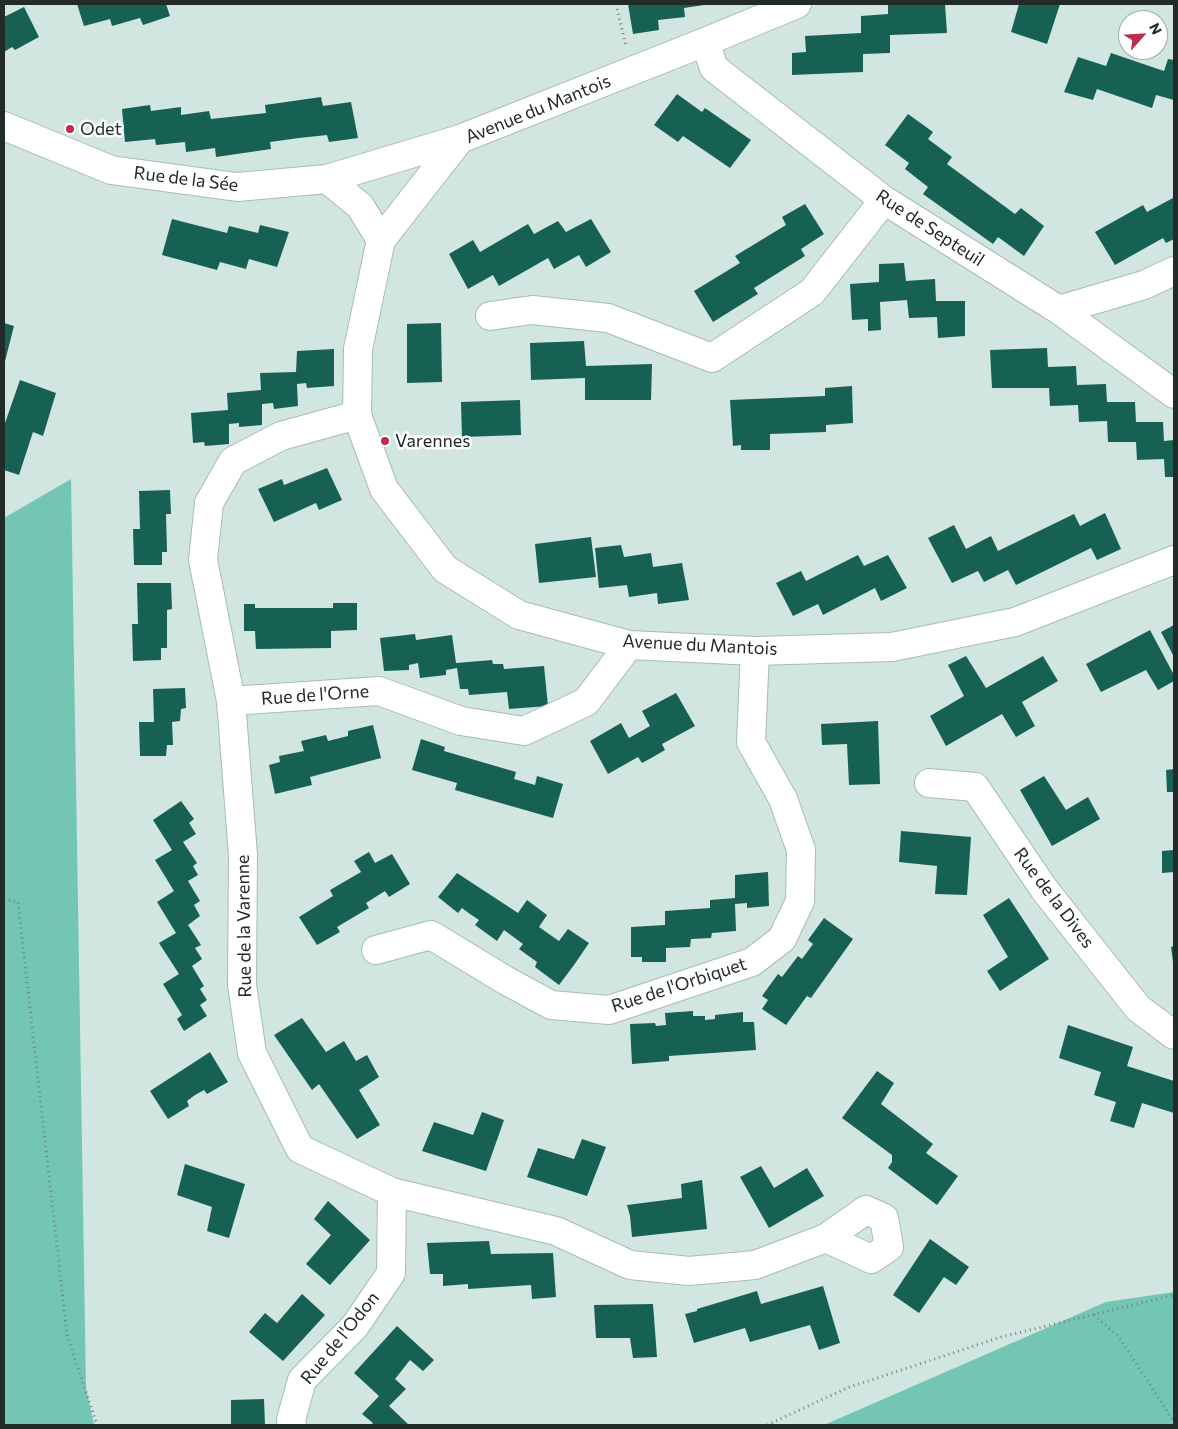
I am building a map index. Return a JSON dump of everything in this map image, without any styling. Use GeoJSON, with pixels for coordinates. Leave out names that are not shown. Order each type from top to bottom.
{"type":"FeatureCollection","features":[{"type":"Feature","properties":{"kind":"street","name":"Avenue du Mantois"},"geometry":{"type":"LineString","coordinates":[[797,4],[460,139],[381,240],[358,349],[357,416],[384,489],[445,569],[519,615],[628,645],[755,651],[892,647],[1015,622],[1174,560]]}},
{"type":"Feature","properties":{"kind":"street","name":"Rue de Septeuil"},"geometry":{"type":"LineString","coordinates":[[706,42],[714,68],[884,200],[1059,310],[1174,394]]}},
{"type":"Feature","properties":{"kind":"street","name":"Rue de la Sée"},"geometry":{"type":"LineString","coordinates":[[6,132],[111,170],[237,187],[328,178],[460,139]]}},
{"type":"Feature","properties":{"kind":"street"},"geometry":{"type":"LineString","coordinates":[[328,178],[360,206],[381,240]]}},
{"type":"Feature","properties":{"kind":"street"},"geometry":{"type":"LineString","coordinates":[[490,316],[532,310],[608,318],[712,358],[812,292],[884,200]]}},
{"type":"Feature","properties":{"kind":"street"},"geometry":{"type":"LineString","coordinates":[[1059,310],[1144,285],[1174,271]]}},
{"type":"Feature","properties":{"kind":"street","name":"Rue de la Varenne"},"geometry":{"type":"LineString","coordinates":[[357,416],[281,436],[233,462],[209,503],[203,560],[231,701],[243,855],[242,985],[252,1053],[300,1149],[392,1192],[556,1231],[630,1265],[689,1271],[755,1265],[826,1238]]}},
{"type":"Feature","properties":{"kind":"street","name":"Rue de l'Orne"},"geometry":{"type":"LineString","coordinates":[[231,701],[379,691],[461,721],[524,730],[586,702],[628,645]]}},
{"type":"Feature","properties":{"kind":"street","name":"Rue de l'Orbiquet"},"geometry":{"type":"LineString","coordinates":[[376,950],[431,935],[505,980],[552,1005],[609,1010],[752,962],[782,939],[800,901],[801,850],[783,799],[751,742],[755,651]]}},
{"type":"Feature","properties":{"kind":"street","name":"Rue de la Dives"},"geometry":{"type":"LineString","coordinates":[[929,783],[975,787],[1044,889],[1138,1008],[1174,1035]]}},
{"type":"Feature","properties":{"kind":"street","name":"Rue de l'Odon"},"geometry":{"type":"LineString","coordinates":[[292,1425],[291,1420],[302,1380],[355,1326],[391,1273],[392,1192]]}},
{"type":"Feature","properties":{"kind":"path"},"geometry":{"type":"LineString","coordinates":[[616,4],[632,71]]}},
{"type":"Feature","properties":{"kind":"path"},"geometry":{"type":"LineString","coordinates":[[4,899],[18,902],[67,1335],[97,1425]]}},
{"type":"Feature","properties":{"kind":"path"},"geometry":{"type":"LineString","coordinates":[[767,1425],[847,1388],[1001,1337],[1174,1295]]}},
{"type":"Feature","properties":{"kind":"path"},"geometry":{"type":"LineString","coordinates":[[1094,1315],[1119,1337],[1174,1422]]}},
{"type":"Feature","properties":{"kind":"green space"},"geometry":{"type":"Polygon","coordinates":[[[71,479],[86,1388],[94,1425],[4,1425],[4,518],[71,479]]]}},
{"type":"Feature","properties":{"kind":"green space"},"geometry":{"type":"Polygon","coordinates":[[[1174,1292],[1174,1425],[824,1425],[1106,1302],[1174,1292]]]}},
{"type":"Feature","properties":{"kind":"building"},"geometry":{"type":"Polygon","coordinates":[[[77,4],[166,4],[170,16],[143,25],[140,18],[112,26],[110,19],[84,26],[77,4]]]}},
{"type":"Feature","properties":{"kind":"building"},"geometry":{"type":"Polygon","coordinates":[[[628,4],[704,5],[684,8],[685,17],[658,20],[659,30],[633,34],[628,4]]]}},
{"type":"Feature","properties":{"kind":"building"},"geometry":{"type":"Polygon","coordinates":[[[888,4],[945,4],[947,33],[890,35],[890,53],[863,54],[863,72],[792,75],[792,53],[806,52],[805,36],[861,33],[861,16],[888,14],[888,4]]]}},
{"type":"Feature","properties":{"kind":"building"},"geometry":{"type":"Polygon","coordinates":[[[1019,4],[1060,4],[1047,44],[1011,32],[1019,4]]]}},
{"type":"Feature","properties":{"kind":"building"},"geometry":{"type":"Polygon","coordinates":[[[24,7],[39,37],[15,50],[12,47],[4,52],[4,17],[24,7]]]}},
{"type":"Feature","properties":{"kind":"building"},"geometry":{"type":"Polygon","coordinates":[[[1111,53],[1118,55],[1118,60],[1132,60],[1164,71],[1168,59],[1174,60],[1174,100],[1156,95],[1152,108],[1097,89],[1093,100],[1064,92],[1078,57],[1106,66],[1111,53]]]}},
{"type":"Feature","properties":{"kind":"building"},"geometry":{"type":"Polygon","coordinates":[[[677,94],[702,112],[705,108],[751,140],[730,168],[683,136],[678,142],[654,125],[677,94]]]}},
{"type":"Feature","properties":{"kind":"building"},"geometry":{"type":"Polygon","coordinates":[[[321,97],[323,106],[351,102],[358,138],[329,142],[327,135],[299,138],[270,142],[271,149],[216,157],[215,148],[186,152],[185,142],[156,145],[155,139],[125,142],[122,109],[150,105],[151,111],[181,107],[181,115],[209,111],[211,119],[266,113],[265,105],[321,97]]]}},
{"type":"Feature","properties":{"kind":"building"},"geometry":{"type":"Polygon","coordinates":[[[908,114],[933,132],[928,139],[952,157],[947,164],[1015,214],[1021,208],[1044,226],[1024,256],[998,237],[993,244],[923,194],[928,187],[905,169],[909,163],[885,145],[908,114]]]}},
{"type":"Feature","properties":{"kind":"building"},"geometry":{"type":"Polygon","coordinates":[[[1173,198],[1174,239],[1166,243],[1163,238],[1115,265],[1095,232],[1143,205],[1147,212],[1173,198]]]}},
{"type":"Feature","properties":{"kind":"building"},"geometry":{"type":"Polygon","coordinates":[[[805,204],[824,234],[801,249],[805,256],[754,288],[758,294],[713,322],[694,291],[740,263],[735,256],[786,225],[782,217],[805,204]]]}},
{"type":"Feature","properties":{"kind":"building"},"geometry":{"type":"Polygon","coordinates":[[[172,219],[227,233],[229,226],[258,233],[260,225],[289,232],[277,267],[249,259],[246,269],[220,262],[217,270],[162,255],[172,219]]]}},
{"type":"Feature","properties":{"kind":"building"},"geometry":{"type":"Polygon","coordinates":[[[591,219],[611,252],[586,267],[579,255],[554,269],[548,258],[499,286],[493,275],[468,289],[449,254],[473,240],[480,252],[528,224],[534,234],[558,221],[566,232],[591,219]]]}},
{"type":"Feature","properties":{"kind":"building"},"geometry":{"type":"Polygon","coordinates":[[[904,263],[906,281],[935,279],[936,301],[965,301],[965,336],[938,338],[937,317],[909,318],[907,300],[880,302],[881,330],[868,331],[868,319],[852,320],[850,284],[879,282],[879,264],[904,263]]]}},
{"type":"Feature","properties":{"kind":"building"},"geometry":{"type":"Polygon","coordinates":[[[4,323],[14,326],[4,365],[4,323]]]}},
{"type":"Feature","properties":{"kind":"building"},"geometry":{"type":"Polygon","coordinates":[[[441,323],[442,382],[407,383],[407,324],[441,323]]]}},
{"type":"Feature","properties":{"kind":"building"},"geometry":{"type":"Polygon","coordinates":[[[584,341],[586,366],[652,364],[651,400],[585,400],[585,378],[531,380],[530,343],[584,341]]]}},
{"type":"Feature","properties":{"kind":"building"},"geometry":{"type":"Polygon","coordinates":[[[1047,348],[1048,367],[1076,366],[1077,385],[1106,384],[1107,402],[1135,402],[1136,422],[1163,422],[1164,441],[1174,440],[1174,477],[1165,477],[1164,459],[1137,460],[1136,442],[1108,442],[1107,421],[1079,422],[1078,405],[1050,406],[1049,388],[992,388],[990,350],[1047,348]]]}},
{"type":"Feature","properties":{"kind":"building"},"geometry":{"type":"Polygon","coordinates":[[[334,349],[334,386],[307,388],[306,383],[297,384],[298,406],[274,409],[273,403],[262,404],[262,425],[239,427],[239,423],[229,424],[229,444],[205,446],[204,442],[193,443],[191,413],[228,410],[227,393],[261,390],[260,373],[296,372],[297,351],[334,349]]]}},
{"type":"Feature","properties":{"kind":"building"},"geometry":{"type":"Polygon","coordinates":[[[20,380],[56,393],[43,436],[33,432],[19,475],[4,470],[4,423],[20,380]]]}},
{"type":"Feature","properties":{"kind":"building"},"geometry":{"type":"Polygon","coordinates":[[[852,386],[853,423],[826,425],[826,432],[770,434],[770,450],[741,450],[741,445],[733,446],[730,400],[825,396],[825,388],[852,386]]]}},
{"type":"Feature","properties":{"kind":"building"},"geometry":{"type":"Polygon","coordinates":[[[520,400],[521,435],[462,437],[461,402],[520,400]]]}},
{"type":"Feature","properties":{"kind":"building"},"geometry":{"type":"Polygon","coordinates":[[[327,468],[342,500],[319,510],[316,503],[274,522],[258,489],[282,479],[284,485],[327,468]]]}},
{"type":"Feature","properties":{"kind":"building"},"geometry":{"type":"Polygon","coordinates":[[[170,490],[171,514],[166,514],[167,552],[162,552],[162,565],[134,565],[133,529],[140,529],[139,491],[170,490]]]}},
{"type":"Feature","properties":{"kind":"building"},"geometry":{"type":"Polygon","coordinates":[[[1105,513],[1121,549],[1097,560],[1091,548],[1016,585],[1008,570],[984,582],[978,571],[952,583],[928,538],[954,525],[966,549],[991,536],[998,551],[1074,514],[1080,526],[1105,513]]]}},
{"type":"Feature","properties":{"kind":"building"},"geometry":{"type":"Polygon","coordinates":[[[591,537],[596,577],[539,583],[535,544],[591,537]]]}},
{"type":"Feature","properties":{"kind":"building"},"geometry":{"type":"Polygon","coordinates":[[[621,545],[624,557],[651,553],[653,567],[682,563],[689,600],[658,604],[657,593],[629,597],[627,585],[599,588],[595,548],[621,545]]]}},
{"type":"Feature","properties":{"kind":"building"},"geometry":{"type":"Polygon","coordinates":[[[858,555],[864,566],[888,555],[907,588],[881,601],[875,588],[823,615],[818,604],[793,616],[776,583],[801,571],[806,581],[858,555]]]}},
{"type":"Feature","properties":{"kind":"building"},"geometry":{"type":"Polygon","coordinates":[[[137,583],[171,583],[172,609],[167,610],[167,648],[161,648],[161,660],[133,661],[132,624],[138,624],[137,583]]]}},
{"type":"Feature","properties":{"kind":"building"},"geometry":{"type":"Polygon","coordinates":[[[333,603],[357,603],[357,630],[331,631],[331,648],[256,649],[255,631],[244,631],[244,604],[255,604],[255,608],[333,608],[333,603]]]}},
{"type":"Feature","properties":{"kind":"building"},"geometry":{"type":"Polygon","coordinates":[[[1174,625],[1174,657],[1161,632],[1174,625]]]}},
{"type":"Feature","properties":{"kind":"building"},"geometry":{"type":"Polygon","coordinates":[[[1150,630],[1174,675],[1174,681],[1158,690],[1146,670],[1101,692],[1086,664],[1150,630]]]}},
{"type":"Feature","properties":{"kind":"building"},"geometry":{"type":"Polygon","coordinates":[[[415,634],[416,640],[452,635],[456,663],[492,660],[493,664],[503,664],[504,669],[544,666],[548,706],[509,709],[507,692],[469,695],[468,689],[460,689],[457,668],[446,670],[446,675],[420,678],[418,663],[409,665],[409,670],[384,671],[380,638],[415,634]]]}},
{"type":"Feature","properties":{"kind":"building"},"geometry":{"type":"Polygon","coordinates":[[[966,656],[986,688],[1043,656],[1058,681],[1022,702],[1035,726],[1016,737],[1002,714],[946,746],[930,716],[964,696],[948,665],[966,656]]]}},
{"type":"Feature","properties":{"kind":"building"},"geometry":{"type":"Polygon","coordinates":[[[185,688],[186,708],[181,709],[180,721],[172,722],[173,745],[167,745],[166,756],[140,756],[139,722],[154,722],[153,689],[185,688]]]}},
{"type":"Feature","properties":{"kind":"building"},"geometry":{"type":"Polygon","coordinates":[[[676,693],[695,726],[662,744],[665,750],[653,757],[642,763],[638,757],[608,774],[590,741],[621,723],[629,738],[650,726],[642,711],[676,693]]]}},
{"type":"Feature","properties":{"kind":"building"},"geometry":{"type":"Polygon","coordinates":[[[878,721],[880,784],[849,785],[847,744],[822,745],[821,724],[878,721]]]}},
{"type":"Feature","properties":{"kind":"building"},"geometry":{"type":"Polygon","coordinates":[[[373,725],[381,758],[310,777],[312,785],[275,794],[269,765],[280,762],[279,756],[304,751],[301,741],[326,735],[328,741],[348,736],[348,731],[373,725]]]}},
{"type":"Feature","properties":{"kind":"building"},"geometry":{"type":"Polygon","coordinates":[[[421,739],[445,747],[444,751],[516,772],[514,779],[535,785],[537,776],[563,784],[553,818],[455,790],[457,783],[412,770],[421,739]]]}},
{"type":"Feature","properties":{"kind":"building"},"geometry":{"type":"Polygon","coordinates":[[[1174,769],[1174,792],[1167,792],[1166,770],[1174,769]]]}},
{"type":"Feature","properties":{"kind":"building"},"geometry":{"type":"Polygon","coordinates":[[[1044,776],[1066,810],[1088,797],[1100,819],[1052,846],[1020,790],[1044,776]]]}},
{"type":"Feature","properties":{"kind":"building"},"geometry":{"type":"Polygon","coordinates":[[[181,801],[194,819],[189,823],[196,834],[183,842],[197,863],[193,866],[198,875],[188,881],[200,901],[194,905],[200,916],[188,925],[201,945],[195,948],[202,959],[192,966],[204,986],[200,989],[207,1000],[200,1005],[207,1016],[184,1031],[177,1019],[182,1015],[163,984],[179,974],[159,943],[176,933],[157,902],[174,891],[155,860],[172,850],[153,820],[181,801]]]}},
{"type":"Feature","properties":{"kind":"building"},"geometry":{"type":"Polygon","coordinates":[[[901,831],[971,837],[967,895],[935,894],[937,866],[899,862],[901,831]]]}},
{"type":"Feature","properties":{"kind":"building"},"geometry":{"type":"Polygon","coordinates":[[[1174,850],[1174,872],[1162,873],[1162,851],[1174,850]]]}},
{"type":"Feature","properties":{"kind":"building"},"geometry":{"type":"Polygon","coordinates":[[[369,852],[375,863],[392,854],[410,884],[389,897],[385,891],[366,903],[369,908],[337,927],[340,932],[317,945],[299,917],[333,896],[330,890],[361,872],[354,861],[369,852]]]}},
{"type":"Feature","properties":{"kind":"building"},"geometry":{"type":"Polygon","coordinates":[[[768,872],[769,906],[747,908],[747,903],[735,904],[736,931],[712,933],[711,938],[691,939],[690,947],[666,948],[666,962],[642,962],[642,957],[631,957],[631,927],[665,925],[665,911],[710,908],[710,900],[735,898],[735,875],[768,872]]]}},
{"type":"Feature","properties":{"kind":"building"},"geometry":{"type":"Polygon","coordinates":[[[457,873],[518,913],[527,900],[547,915],[539,927],[559,941],[568,929],[589,943],[559,985],[535,967],[537,962],[519,949],[523,944],[504,930],[497,941],[475,925],[479,920],[462,908],[458,913],[438,897],[457,873]]]}},
{"type":"Feature","properties":{"kind":"building"},"geometry":{"type":"Polygon","coordinates":[[[1009,898],[1049,959],[1000,991],[987,971],[1008,957],[983,915],[1009,898]]]}},
{"type":"Feature","properties":{"kind":"building"},"geometry":{"type":"Polygon","coordinates":[[[824,918],[853,939],[811,998],[807,996],[786,1025],[762,1009],[768,1000],[762,996],[778,974],[782,977],[798,956],[802,959],[813,944],[808,940],[824,918]]]}},
{"type":"Feature","properties":{"kind":"building"},"geometry":{"type":"Polygon","coordinates":[[[1174,946],[1174,961],[1173,962],[1171,947],[1174,946]]]}},
{"type":"Feature","properties":{"kind":"building"},"geometry":{"type":"Polygon","coordinates":[[[693,1011],[693,1016],[705,1016],[705,1020],[715,1019],[715,1015],[743,1012],[743,1022],[754,1022],[756,1050],[669,1056],[669,1061],[632,1064],[630,1024],[655,1023],[656,1026],[666,1025],[665,1013],[693,1011]]]}},
{"type":"Feature","properties":{"kind":"building"},"geometry":{"type":"Polygon","coordinates":[[[302,1018],[326,1052],[344,1041],[356,1061],[367,1055],[379,1077],[359,1090],[380,1125],[357,1139],[319,1084],[312,1090],[274,1035],[302,1018]]]}},
{"type":"Feature","properties":{"kind":"building"},"geometry":{"type":"Polygon","coordinates":[[[1068,1025],[1133,1047],[1127,1066],[1174,1081],[1174,1113],[1142,1103],[1134,1128],[1110,1121],[1116,1102],[1094,1095],[1101,1072],[1059,1058],[1068,1025]]]}},
{"type":"Feature","properties":{"kind":"building"},"geometry":{"type":"Polygon","coordinates":[[[210,1052],[228,1082],[207,1094],[204,1090],[195,1095],[187,1101],[189,1106],[168,1119],[150,1091],[210,1052]]]}},
{"type":"Feature","properties":{"kind":"building"},"geometry":{"type":"Polygon","coordinates":[[[877,1071],[894,1083],[881,1104],[933,1144],[926,1153],[958,1176],[937,1205],[888,1168],[892,1162],[892,1155],[842,1118],[877,1071]]]}},
{"type":"Feature","properties":{"kind":"building"},"geometry":{"type":"Polygon","coordinates":[[[482,1112],[504,1120],[486,1171],[422,1151],[434,1122],[473,1135],[482,1112]]]}},
{"type":"Feature","properties":{"kind":"building"},"geometry":{"type":"Polygon","coordinates":[[[582,1139],[606,1147],[587,1196],[527,1177],[538,1148],[574,1159],[582,1139]]]}},
{"type":"Feature","properties":{"kind":"building"},"geometry":{"type":"Polygon","coordinates":[[[185,1164],[245,1184],[229,1238],[207,1231],[212,1207],[177,1195],[185,1164]]]}},
{"type":"Feature","properties":{"kind":"building"},"geometry":{"type":"Polygon","coordinates":[[[761,1166],[774,1188],[807,1168],[824,1196],[769,1228],[740,1177],[761,1166]]]}},
{"type":"Feature","properties":{"kind":"building"},"geometry":{"type":"Polygon","coordinates":[[[702,1180],[707,1229],[632,1237],[627,1205],[682,1198],[681,1184],[702,1180]]]}},
{"type":"Feature","properties":{"kind":"building"},"geometry":{"type":"Polygon","coordinates":[[[328,1201],[370,1240],[330,1285],[306,1264],[331,1235],[314,1219],[328,1201]]]}},
{"type":"Feature","properties":{"kind":"building"},"geometry":{"type":"Polygon","coordinates":[[[930,1239],[969,1267],[956,1285],[944,1277],[919,1313],[893,1295],[930,1239]]]}},
{"type":"Feature","properties":{"kind":"building"},"geometry":{"type":"Polygon","coordinates":[[[489,1241],[491,1254],[553,1253],[556,1297],[532,1299],[531,1285],[468,1289],[468,1284],[443,1286],[443,1274],[430,1274],[427,1243],[489,1241]]]}},
{"type":"Feature","properties":{"kind":"building"},"geometry":{"type":"Polygon","coordinates":[[[823,1286],[840,1343],[819,1350],[810,1325],[750,1342],[745,1328],[694,1343],[685,1314],[757,1291],[761,1304],[823,1286]]]}},
{"type":"Feature","properties":{"kind":"building"},"geometry":{"type":"Polygon","coordinates":[[[302,1294],[325,1315],[283,1361],[249,1332],[265,1313],[277,1323],[302,1294]]]}},
{"type":"Feature","properties":{"kind":"building"},"geometry":{"type":"Polygon","coordinates":[[[653,1304],[657,1357],[633,1358],[630,1338],[596,1338],[594,1305],[653,1304]]]}},
{"type":"Feature","properties":{"kind":"building"},"geometry":{"type":"Polygon","coordinates":[[[397,1326],[434,1360],[423,1371],[410,1360],[395,1379],[406,1389],[389,1406],[409,1425],[371,1425],[373,1423],[362,1414],[379,1396],[354,1373],[397,1326]]]}},
{"type":"Feature","properties":{"kind":"building"},"geometry":{"type":"Polygon","coordinates":[[[264,1399],[265,1425],[231,1425],[231,1400],[264,1399]]]}},
{"type":"Feature","properties":{"kind":"place","name":"Odet"},"geometry":{"type":"Point","coordinates":[70,129]}},
{"type":"Feature","properties":{"kind":"place","name":"Varennes"},"geometry":{"type":"Point","coordinates":[385,441]}}]}
